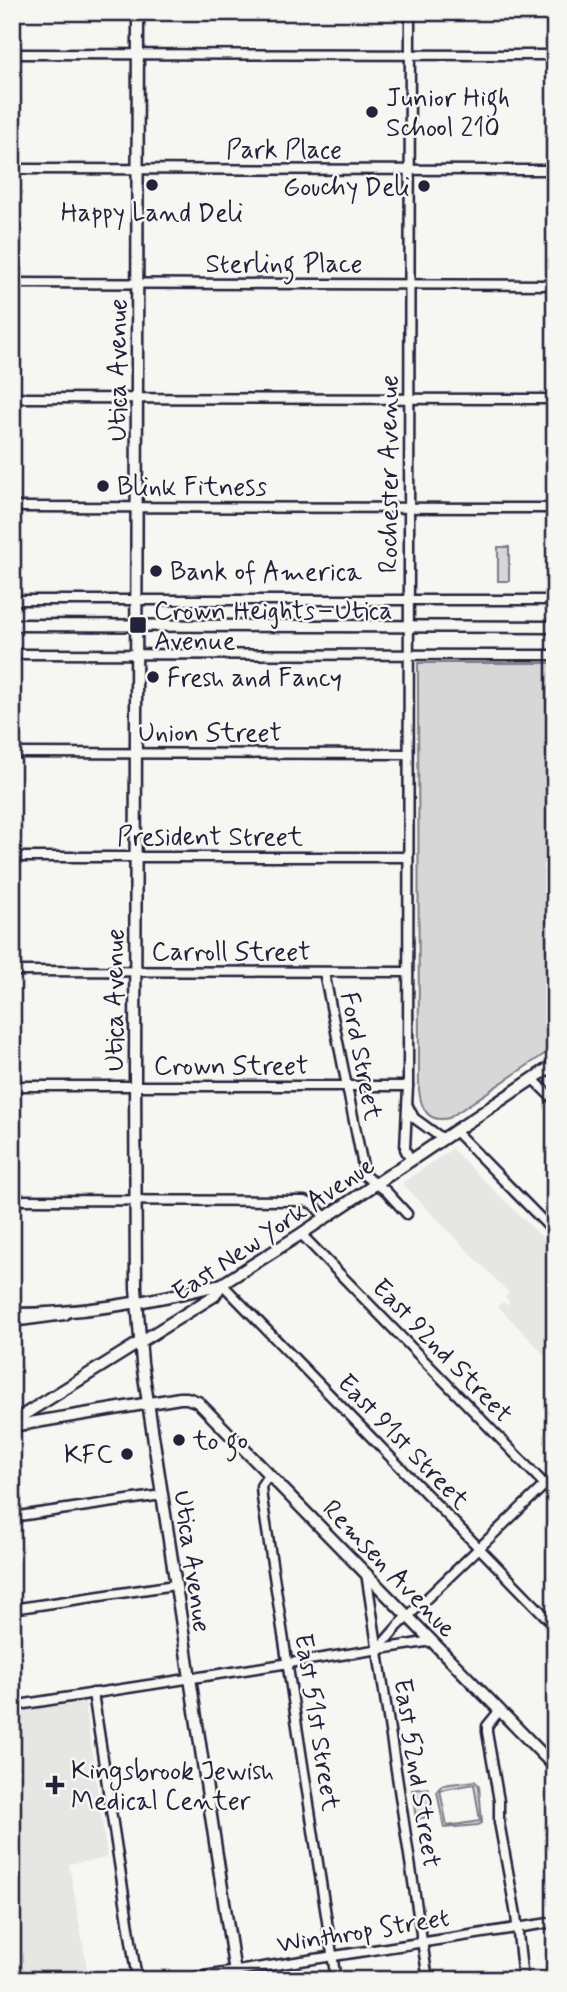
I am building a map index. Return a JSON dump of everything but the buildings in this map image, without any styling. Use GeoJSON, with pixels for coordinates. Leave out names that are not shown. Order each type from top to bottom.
{"type":"FeatureCollection","features":[{"type":"Feature","properties":{"kind":"main road","name":"Utica Avenue"},"geometry":{"type":"LineString","coordinates":[[138,12],[135,1086],[137,1301],[140,1340],[175,1585],[236,1975]]}},
{"type":"Feature","properties":{"kind":"main road"},"geometry":{"type":"LineString","coordinates":[[12,625],[555,626]]}},
{"type":"Feature","properties":{"kind":"main road","name":"East New York Avenue"},"geometry":{"type":"LineString","coordinates":[[12,1424],[140,1340],[214,1296],[222,1284],[302,1234],[555,1064]]}},
{"type":"Feature","properties":{"kind":"main road"},"geometry":{"type":"LineString","coordinates":[[12,1314],[76,1310],[222,1284]]}},
{"type":"Feature","properties":{"kind":"main road","name":"East New York Avenue"},"geometry":{"type":"LineString","coordinates":[[12,1424],[180,1398],[194,1400]]}},
{"type":"Feature","properties":{"kind":"main road","name":"Remsen Avenue"},"geometry":{"type":"LineString","coordinates":[[194,1400],[555,1767]]}},
{"type":"Feature","properties":{"kind":"street","name":"Rochester Avenue"},"geometry":{"type":"LineString","coordinates":[[410,12],[408,1086],[405,1149],[411,1161]]}},
{"type":"Feature","properties":{"kind":"street"},"geometry":{"type":"LineString","coordinates":[[12,54],[555,55]]}},
{"type":"Feature","properties":{"kind":"street","name":"Park Place"},"geometry":{"type":"LineString","coordinates":[[12,169],[555,170]]}},
{"type":"Feature","properties":{"kind":"street","name":"Sterling Place"},"geometry":{"type":"LineString","coordinates":[[12,284],[555,285]]}},
{"type":"Feature","properties":{"kind":"street"},"geometry":{"type":"LineString","coordinates":[[12,398],[555,399]]}},
{"type":"Feature","properties":{"kind":"street"},"geometry":{"type":"LineString","coordinates":[[12,507],[555,508]]}},
{"type":"Feature","properties":{"kind":"street"},"geometry":{"type":"LineString","coordinates":[[12,600],[555,600]]}},
{"type":"Feature","properties":{"kind":"street"},"geometry":{"type":"LineString","coordinates":[[12,654],[555,655]]}},
{"type":"Feature","properties":{"kind":"street","name":"Union Street"},"geometry":{"type":"LineString","coordinates":[[12,753],[408,754]]}},
{"type":"Feature","properties":{"kind":"street","name":"President Street"},"geometry":{"type":"LineString","coordinates":[[12,857],[407,857]]}},
{"type":"Feature","properties":{"kind":"street","name":"Carroll Street"},"geometry":{"type":"LineString","coordinates":[[12,971],[408,972]]}},
{"type":"Feature","properties":{"kind":"street","name":"Ford Street"},"geometry":{"type":"LineString","coordinates":[[324,972],[365,1176],[386,1191],[407,1214]]}},
{"type":"Feature","properties":{"kind":"street"},"geometry":{"type":"LineString","coordinates":[[533,1079],[555,1101]]}},
{"type":"Feature","properties":{"kind":"street","name":"Crown Street"},"geometry":{"type":"LineString","coordinates":[[12,1086],[408,1086]]}},
{"type":"Feature","properties":{"kind":"street"},"geometry":{"type":"LineString","coordinates":[[407,1105],[414,1118],[443,1139]]}},
{"type":"Feature","properties":{"kind":"street"},"geometry":{"type":"LineString","coordinates":[[455,1131],[555,1233]]}},
{"type":"Feature","properties":{"kind":"street"},"geometry":{"type":"LineString","coordinates":[[12,1200],[304,1201],[313,1204],[326,1218]]}},
{"type":"Feature","properties":{"kind":"street","name":"East 92nd Street"},"geometry":{"type":"LineString","coordinates":[[302,1234],[555,1495]]}},
{"type":"Feature","properties":{"kind":"street","name":"East 91st Street"},"geometry":{"type":"LineString","coordinates":[[222,1284],[555,1626]]}},
{"type":"Feature","properties":{"kind":"street"},"geometry":{"type":"LineString","coordinates":[[12,1322],[59,1316],[76,1310]]}},
{"type":"Feature","properties":{"kind":"street","name":"East 51st Street"},"geometry":{"type":"LineString","coordinates":[[268,1474],[261,1486],[336,1980]]}},
{"type":"Feature","properties":{"kind":"street"},"geometry":{"type":"LineString","coordinates":[[378,1649],[555,1475]]}},
{"type":"Feature","properties":{"kind":"street"},"geometry":{"type":"LineString","coordinates":[[12,1517],[162,1495]]}},
{"type":"Feature","properties":{"kind":"street","name":"East 52nd Street"},"geometry":{"type":"LineString","coordinates":[[366,1573],[428,1980]]}},
{"type":"Feature","properties":{"kind":"street"},"geometry":{"type":"LineString","coordinates":[[12,1609],[175,1585]]}},
{"type":"Feature","properties":{"kind":"street"},"geometry":{"type":"LineString","coordinates":[[12,1706],[432,1641]]}},
{"type":"Feature","properties":{"kind":"street"},"geometry":{"type":"LineString","coordinates":[[93,1693],[137,1980]]}},
{"type":"Feature","properties":{"kind":"street"},"geometry":{"type":"LineString","coordinates":[[500,1710],[487,1726],[487,1732],[523,1980]]}},
{"type":"Feature","properties":{"kind":"street","name":"Winthrop Street"},"geometry":{"type":"LineString","coordinates":[[178,1980],[236,1975],[332,1956],[555,1922]]}},
{"type":"Feature","properties":{"kind":"shaded area"},"geometry":{"type":"Polygon","coordinates":[[[498,547],[509,547],[509,581],[498,581],[498,547]]]}},
{"type":"Feature","properties":{"kind":"shaded area"},"geometry":{"type":"Polygon","coordinates":[[[418,663],[555,663],[555,1047],[449,1118],[442,1119],[427,1113],[419,1090],[418,663]]]}},
{"type":"Feature","properties":{"kind":"shaded area"},"geometry":{"type":"Polygon","coordinates":[[[452,1149],[555,1250],[555,1366],[498,1306],[509,1302],[505,1297],[509,1293],[402,1183],[452,1149]]]}},
{"type":"Feature","properties":{"kind":"shaded area","name":"Kingsbrook Jewish Medical Center"},"geometry":{"type":"Polygon","coordinates":[[[85,1702],[107,1858],[69,1864],[89,1980],[12,1980],[12,1713],[85,1702]]]}},
{"type":"Feature","properties":{"kind":"shaded area"},"geometry":{"type":"Polygon","coordinates":[[[475,1781],[479,1786],[482,1823],[444,1828],[437,1791],[442,1785],[475,1781]],[[474,1784],[440,1790],[447,1826],[480,1821],[474,1784]]]}},
{"type":"Feature","properties":{"kind":"shaded area"},"geometry":{"type":"Polygon","coordinates":[[[428,1788],[432,1816],[416,1819],[412,1790],[428,1788]]]}},
{"type":"Feature","properties":{"kind":"place","name":"Junior High School 210"},"geometry":{"type":"Point","coordinates":[372,112]}},
{"type":"Feature","properties":{"kind":"place","name":"Happy Land Deli"},"geometry":{"type":"Point","coordinates":[152,185]}},
{"type":"Feature","properties":{"kind":"place","name":"Gouchy Deli"},"geometry":{"type":"Point","coordinates":[424,186]}},
{"type":"Feature","properties":{"kind":"place","name":"Blink Fitness"},"geometry":{"type":"Point","coordinates":[103,486]}},
{"type":"Feature","properties":{"kind":"place","name":"Bank of America"},"geometry":{"type":"Point","coordinates":[156,571]}},
{"type":"Feature","properties":{"kind":"place","name":"Crown Heights–Utica Avenue"},"geometry":{"type":"Point","coordinates":[138,625]}},
{"type":"Feature","properties":{"kind":"place","name":"Fresh and Fancy"},"geometry":{"type":"Point","coordinates":[153,677]}},
{"type":"Feature","properties":{"kind":"place","name":"to go"},"geometry":{"type":"Point","coordinates":[179,1440]}},
{"type":"Feature","properties":{"kind":"place","name":"KFC"},"geometry":{"type":"Point","coordinates":[127,1454]}},
{"type":"Feature","properties":{"kind":"place","name":"Kingsbrook Jewish Medical Center"},"geometry":{"type":"Point","coordinates":[55,1785]}}]}
